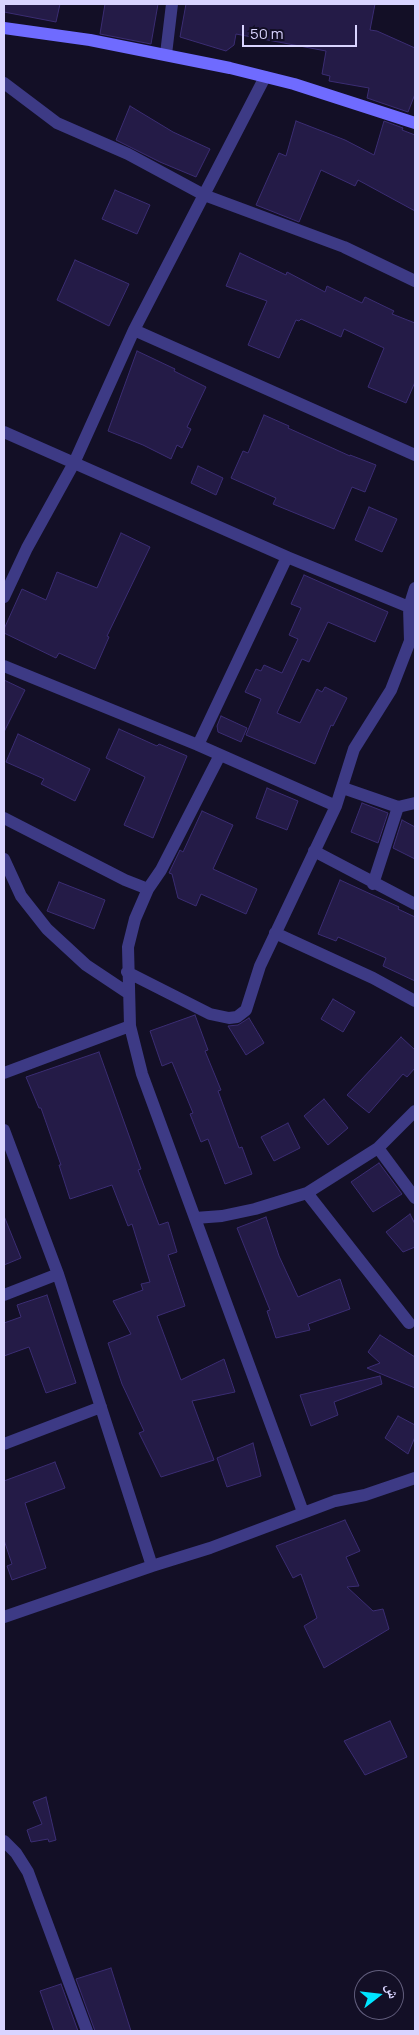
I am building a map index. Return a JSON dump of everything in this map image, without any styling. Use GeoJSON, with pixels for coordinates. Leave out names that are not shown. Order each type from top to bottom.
{"type":"FeatureCollection","features":[{"type":"Feature","properties":{"kind":"street"},"geometry":{"type":"LineString","coordinates":[[166,54],[172,4]]}},
{"type":"Feature","properties":{"kind":"street"},"geometry":{"type":"LineString","coordinates":[[4,28],[166,54],[265,77],[357,103],[415,123]]}},
{"type":"Feature","properties":{"kind":"street"},"geometry":{"type":"LineString","coordinates":[[4,597],[74,463],[134,330],[265,77]]}},
{"type":"Feature","properties":{"kind":"street"},"geometry":{"type":"LineString","coordinates":[[4,83],[57,123],[128,154],[204,195],[344,247],[415,281]]}},
{"type":"Feature","properties":{"kind":"street"},"geometry":{"type":"LineString","coordinates":[[134,330],[415,455]]}},
{"type":"Feature","properties":{"kind":"street"},"geometry":{"type":"LineString","coordinates":[[4,432],[287,557],[409,607]]}},
{"type":"Feature","properties":{"kind":"street"},"geometry":{"type":"LineString","coordinates":[[198,745],[287,557]]}},
{"type":"Feature","properties":{"kind":"street"},"geometry":{"type":"LineString","coordinates":[[127,972],[210,1014],[229,1018],[237,1017],[246,1010],[260,966],[336,806],[354,749],[391,690],[410,641],[409,607],[415,588]]}},
{"type":"Feature","properties":{"kind":"street"},"geometry":{"type":"LineString","coordinates":[[4,666],[198,745],[336,806]]}},
{"type":"Feature","properties":{"kind":"street"},"geometry":{"type":"LineString","coordinates":[[220,755],[162,870],[148,888],[132,928],[128,947],[127,972],[130,1026],[142,1074],[303,1512]]}},
{"type":"Feature","properties":{"kind":"street"},"geometry":{"type":"LineString","coordinates":[[343,788],[398,807],[415,803]]}},
{"type":"Feature","properties":{"kind":"street"},"geometry":{"type":"LineString","coordinates":[[373,884],[398,807]]}},
{"type":"Feature","properties":{"kind":"street"},"geometry":{"type":"LineString","coordinates":[[4,818],[125,880],[148,888]]}},
{"type":"Feature","properties":{"kind":"street"},"geometry":{"type":"LineString","coordinates":[[314,851],[373,884],[415,904]]}},
{"type":"Feature","properties":{"kind":"street"},"geometry":{"type":"LineString","coordinates":[[4,859],[21,896],[47,929],[86,964],[128,993]]}},
{"type":"Feature","properties":{"kind":"street"},"geometry":{"type":"LineString","coordinates":[[275,933],[373,978],[415,1001]]}},
{"type":"Feature","properties":{"kind":"street"},"geometry":{"type":"LineString","coordinates":[[4,1073],[130,1026]]}},
{"type":"Feature","properties":{"kind":"street"},"geometry":{"type":"LineString","coordinates":[[195,1218],[222,1216],[307,1193],[378,1148],[415,1111]]}},
{"type":"Feature","properties":{"kind":"street"},"geometry":{"type":"LineString","coordinates":[[4,1130],[58,1274],[152,1566]]}},
{"type":"Feature","properties":{"kind":"street"},"geometry":{"type":"LineString","coordinates":[[378,1148],[415,1198]]}},
{"type":"Feature","properties":{"kind":"street"},"geometry":{"type":"LineString","coordinates":[[307,1193],[409,1323]]}},
{"type":"Feature","properties":{"kind":"street"},"geometry":{"type":"LineString","coordinates":[[4,1295],[58,1274]]}},
{"type":"Feature","properties":{"kind":"street"},"geometry":{"type":"LineString","coordinates":[[4,1444],[101,1407]]}},
{"type":"Feature","properties":{"kind":"street"},"geometry":{"type":"LineString","coordinates":[[4,1617],[210,1548],[335,1501],[365,1495],[415,1478]]}},
{"type":"Feature","properties":{"kind":"street"},"geometry":{"type":"LineString","coordinates":[[4,1841],[16,1853],[28,1872],[86,2031]]}},
{"type":"Feature","properties":{"kind":"building"},"geometry":{"type":"Polygon","coordinates":[[[4,4],[60,4],[56,22],[4,12],[4,4]]]}},
{"type":"Feature","properties":{"kind":"building"},"geometry":{"type":"Polygon","coordinates":[[[105,4],[158,4],[151,44],[100,34],[105,4]]]}},
{"type":"Feature","properties":{"kind":"building"},"geometry":{"type":"Polygon","coordinates":[[[186,4],[375,4],[370,30],[377,31],[415,48],[415,94],[408,112],[367,98],[369,88],[329,81],[330,76],[322,74],[326,51],[236,34],[234,45],[226,51],[180,37],[186,4]]]}},
{"type":"Feature","properties":{"kind":"building"},"geometry":{"type":"Polygon","coordinates":[[[130,106],[173,132],[210,149],[196,177],[116,140],[130,106]]]}},
{"type":"Feature","properties":{"kind":"building"},"geometry":{"type":"Polygon","coordinates":[[[296,121],[345,140],[374,155],[384,121],[415,135],[415,211],[358,180],[355,186],[321,170],[299,222],[256,205],[279,153],[286,156],[296,121]]]}},
{"type":"Feature","properties":{"kind":"building"},"geometry":{"type":"Polygon","coordinates":[[[115,190],[150,205],[137,234],[102,219],[115,190]]]}},
{"type":"Feature","properties":{"kind":"building"},"geometry":{"type":"Polygon","coordinates":[[[240,253],[286,275],[287,272],[325,292],[327,286],[362,303],[365,297],[394,311],[392,314],[415,323],[415,382],[406,403],[368,387],[384,348],[344,329],[341,337],[301,319],[299,321],[296,320],[279,358],[248,345],[267,301],[226,286],[240,253]]]}},
{"type":"Feature","properties":{"kind":"building"},"geometry":{"type":"Polygon","coordinates":[[[75,260],[129,284],[109,326],[57,300],[75,260]]]}},
{"type":"Feature","properties":{"kind":"building"},"geometry":{"type":"Polygon","coordinates":[[[137,351],[175,369],[174,371],[206,387],[187,427],[191,429],[182,448],[177,445],[171,459],[108,431],[137,351]]]}},
{"type":"Feature","properties":{"kind":"building"},"geometry":{"type":"Polygon","coordinates":[[[264,415],[350,456],[376,465],[365,492],[352,487],[334,529],[273,504],[276,498],[231,478],[243,451],[248,453],[264,415]]]}},
{"type":"Feature","properties":{"kind":"building"},"geometry":{"type":"Polygon","coordinates":[[[198,466],[223,478],[216,495],[191,483],[198,466]]]}},
{"type":"Feature","properties":{"kind":"building"},"geometry":{"type":"Polygon","coordinates":[[[369,507],[397,519],[382,552],[355,540],[369,507]]]}},
{"type":"Feature","properties":{"kind":"building"},"geometry":{"type":"Polygon","coordinates":[[[121,533],[150,547],[107,636],[109,637],[95,669],[59,653],[56,658],[4,633],[4,629],[22,589],[46,600],[57,572],[97,588],[121,533]]]}},
{"type":"Feature","properties":{"kind":"building"},"geometry":{"type":"Polygon","coordinates":[[[304,575],[388,612],[375,642],[328,622],[309,662],[302,659],[277,713],[300,723],[317,689],[322,692],[325,687],[347,698],[333,726],[331,725],[315,764],[246,735],[261,699],[245,692],[256,669],[261,671],[264,665],[282,673],[298,639],[289,635],[301,608],[291,604],[304,575]]]}},
{"type":"Feature","properties":{"kind":"building"},"geometry":{"type":"Polygon","coordinates":[[[4,680],[25,690],[4,732],[4,680]]]}},
{"type":"Feature","properties":{"kind":"building"},"geometry":{"type":"Polygon","coordinates":[[[221,716],[247,728],[241,742],[218,732],[217,726],[221,716]]]}},
{"type":"Feature","properties":{"kind":"building"},"geometry":{"type":"Polygon","coordinates":[[[119,729],[157,746],[159,744],[187,756],[153,838],[124,825],[145,777],[106,758],[119,729]]]}},
{"type":"Feature","properties":{"kind":"building"},"geometry":{"type":"Polygon","coordinates":[[[18,734],[90,769],[75,801],[41,784],[44,779],[6,762],[18,734]]]}},
{"type":"Feature","properties":{"kind":"building"},"geometry":{"type":"Polygon","coordinates":[[[267,788],[298,801],[287,830],[256,818],[267,788]]]}},
{"type":"Feature","properties":{"kind":"building"},"geometry":{"type":"Polygon","coordinates":[[[362,803],[388,813],[378,843],[351,832],[362,803]]]}},
{"type":"Feature","properties":{"kind":"building"},"geometry":{"type":"Polygon","coordinates":[[[202,811],[233,825],[213,869],[257,889],[246,914],[201,894],[196,906],[178,898],[172,874],[169,873],[180,850],[183,852],[202,811]]]}},
{"type":"Feature","properties":{"kind":"building"},"geometry":{"type":"Polygon","coordinates":[[[402,820],[415,827],[415,859],[393,848],[402,820]]]}},
{"type":"Feature","properties":{"kind":"building"},"geometry":{"type":"Polygon","coordinates":[[[340,880],[399,907],[398,909],[415,917],[415,981],[383,966],[386,958],[338,937],[336,941],[318,934],[340,880]]]}},
{"type":"Feature","properties":{"kind":"building"},"geometry":{"type":"Polygon","coordinates":[[[59,882],[105,900],[94,929],[47,911],[59,882]]]}},
{"type":"Feature","properties":{"kind":"building"},"geometry":{"type":"Polygon","coordinates":[[[333,999],[355,1012],[343,1032],[321,1019],[333,999]]]}},
{"type":"Feature","properties":{"kind":"building"},"geometry":{"type":"Polygon","coordinates":[[[195,1015],[208,1050],[205,1051],[221,1090],[218,1091],[239,1148],[242,1147],[252,1174],[225,1184],[208,1139],[201,1142],[190,1114],[193,1113],[172,1062],[162,1066],[150,1031],[195,1015]]]}},
{"type":"Feature","properties":{"kind":"building"},"geometry":{"type":"Polygon","coordinates":[[[249,1018],[264,1043],[246,1055],[228,1026],[238,1025],[249,1018]]]}},
{"type":"Feature","properties":{"kind":"building"},"geometry":{"type":"Polygon","coordinates":[[[401,1037],[415,1050],[415,1068],[407,1077],[403,1074],[369,1113],[347,1095],[401,1037]]]}},
{"type":"Feature","properties":{"kind":"building"},"geometry":{"type":"Polygon","coordinates":[[[99,1052],[141,1169],[138,1170],[159,1225],[168,1222],[177,1252],[168,1255],[185,1306],[157,1316],[181,1380],[224,1359],[235,1392],[192,1401],[214,1460],[161,1477],[139,1433],[144,1431],[122,1384],[108,1343],[131,1334],[113,1301],[143,1290],[141,1284],[150,1282],[132,1224],[128,1226],[112,1185],[70,1199],[59,1165],[61,1165],[41,1108],[39,1108],[26,1077],[99,1052]]]}},
{"type":"Feature","properties":{"kind":"building"},"geometry":{"type":"Polygon","coordinates":[[[324,1099],[348,1128],[328,1145],[304,1116],[324,1099]]]}},
{"type":"Feature","properties":{"kind":"building"},"geometry":{"type":"Polygon","coordinates":[[[288,1123],[300,1148],[274,1161],[261,1137],[288,1123]]]}},
{"type":"Feature","properties":{"kind":"building"},"geometry":{"type":"Polygon","coordinates":[[[379,1163],[402,1194],[373,1212],[351,1182],[379,1163]]]}},
{"type":"Feature","properties":{"kind":"building"},"geometry":{"type":"Polygon","coordinates":[[[410,1214],[415,1224],[415,1247],[403,1252],[386,1232],[410,1214]]]}},
{"type":"Feature","properties":{"kind":"building"},"geometry":{"type":"Polygon","coordinates":[[[4,1216],[21,1258],[4,1265],[4,1216]]]}},
{"type":"Feature","properties":{"kind":"building"},"geometry":{"type":"Polygon","coordinates":[[[266,1217],[279,1256],[298,1297],[340,1279],[350,1309],[308,1324],[310,1330],[276,1338],[267,1311],[270,1310],[237,1228],[266,1217]]]}},
{"type":"Feature","properties":{"kind":"building"},"geometry":{"type":"Polygon","coordinates":[[[47,1295],[76,1383],[46,1393],[29,1347],[4,1356],[4,1323],[21,1317],[17,1305],[47,1295]]]}},
{"type":"Feature","properties":{"kind":"building"},"geometry":{"type":"Polygon","coordinates":[[[380,1335],[415,1357],[415,1388],[367,1368],[380,1363],[368,1352],[380,1335]]]}},
{"type":"Feature","properties":{"kind":"building"},"geometry":{"type":"Polygon","coordinates":[[[380,1376],[382,1384],[334,1402],[338,1415],[311,1426],[300,1395],[380,1376]]]}},
{"type":"Feature","properties":{"kind":"building"},"geometry":{"type":"Polygon","coordinates":[[[398,1416],[415,1425],[415,1437],[408,1454],[385,1438],[398,1416]]]}},
{"type":"Feature","properties":{"kind":"building"},"geometry":{"type":"Polygon","coordinates":[[[253,1443],[261,1476],[227,1487],[217,1458],[253,1443]]]}},
{"type":"Feature","properties":{"kind":"building"},"geometry":{"type":"Polygon","coordinates":[[[55,1462],[65,1488],[25,1503],[46,1568],[12,1580],[7,1566],[12,1564],[4,1540],[4,1481],[55,1462]]]}},
{"type":"Feature","properties":{"kind":"building"},"geometry":{"type":"Polygon","coordinates":[[[345,1520],[360,1551],[346,1557],[359,1586],[347,1587],[373,1611],[383,1609],[389,1629],[324,1668],[304,1626],[317,1618],[301,1574],[293,1578],[276,1546],[345,1520]]]}},
{"type":"Feature","properties":{"kind":"building"},"geometry":{"type":"Polygon","coordinates":[[[390,1721],[407,1757],[365,1775],[344,1741],[390,1721]]]}},
{"type":"Feature","properties":{"kind":"building"},"geometry":{"type":"Polygon","coordinates":[[[46,1797],[56,1840],[49,1842],[48,1839],[31,1842],[27,1830],[42,1824],[33,1802],[46,1797]]]}},
{"type":"Feature","properties":{"kind":"building"},"geometry":{"type":"Polygon","coordinates":[[[111,1968],[131,2031],[95,2031],[76,1979],[111,1968]]]}},
{"type":"Feature","properties":{"kind":"building"},"geometry":{"type":"Polygon","coordinates":[[[61,1984],[78,2031],[54,2031],[40,1991],[61,1984]]]}}]}
